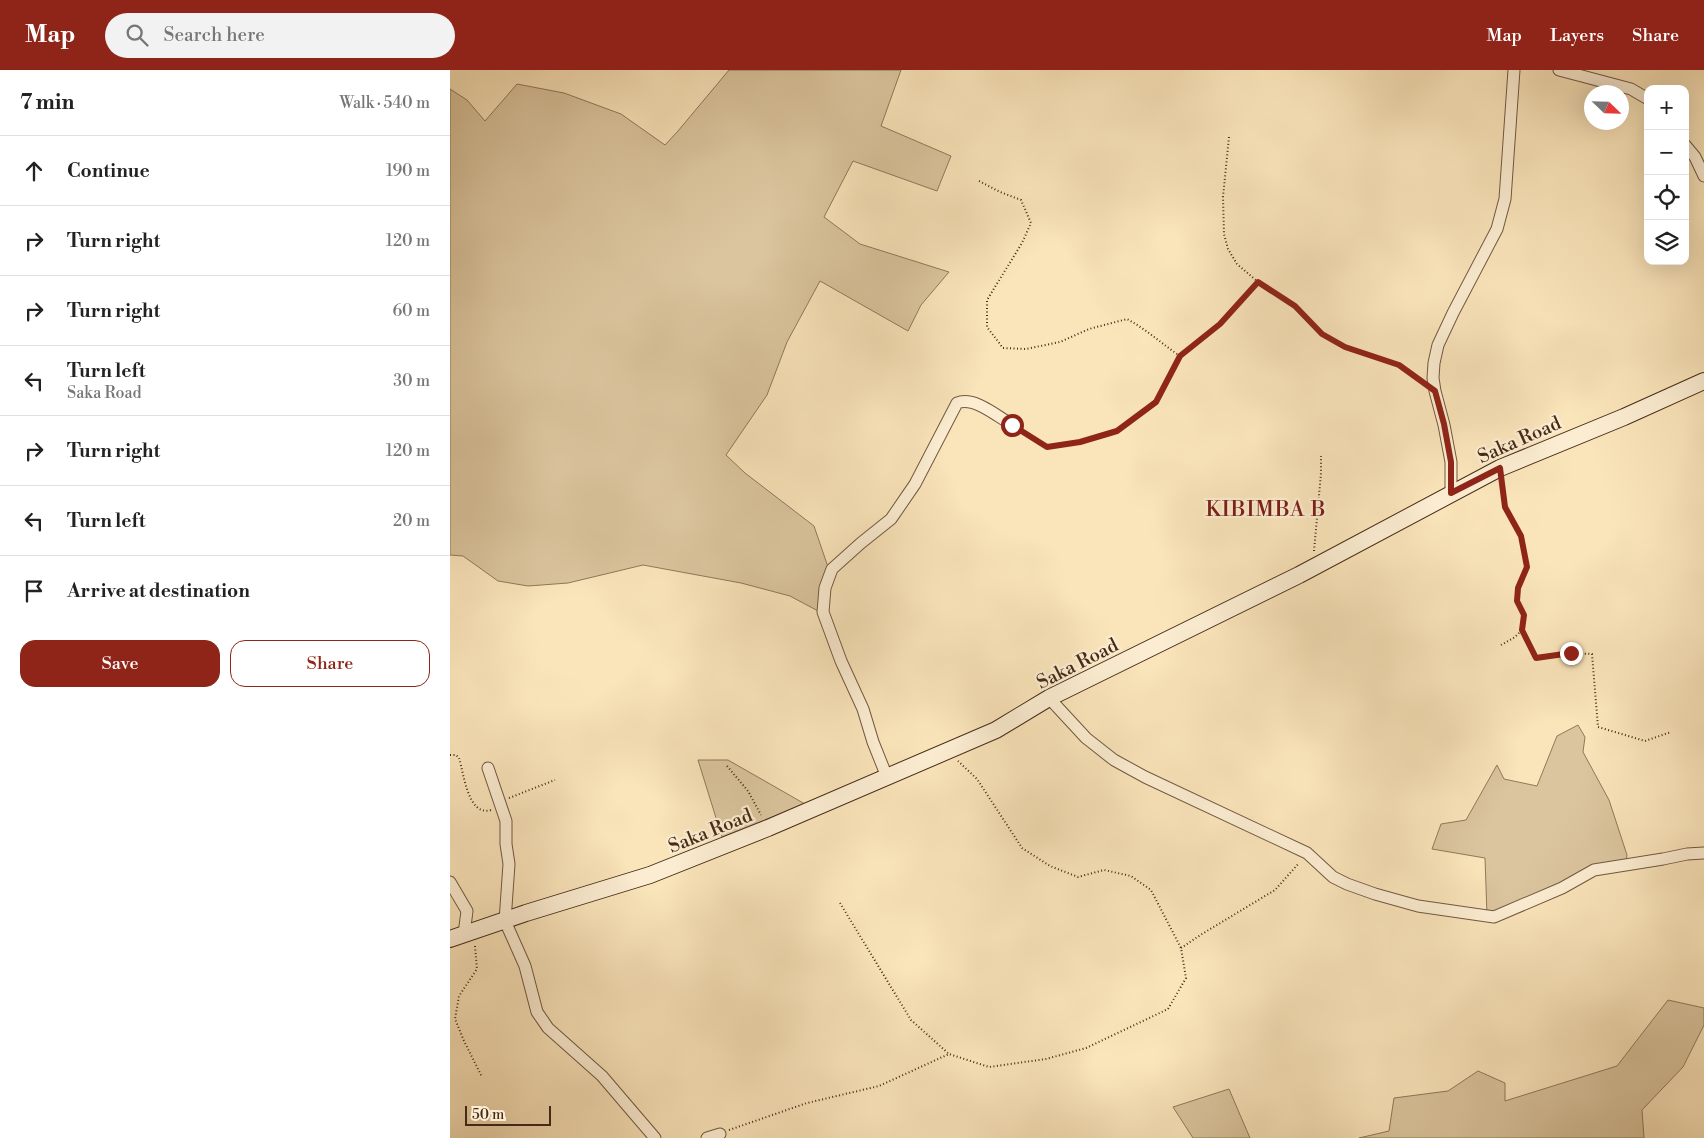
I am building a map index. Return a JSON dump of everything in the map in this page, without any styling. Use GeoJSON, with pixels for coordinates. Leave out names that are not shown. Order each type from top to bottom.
{"type":"FeatureCollection","features":[{"type":"Feature","properties":{"kind":"main road","name":"Saka Road"},"geometry":{"type":"LineString","coordinates":[[462,935],[526,913],[650,876],[768,828],[996,730],[1049,698],[1312,568],[1500,468],[1704,381]]}},
{"type":"Feature","properties":{"kind":"street"},"geometry":{"type":"LineString","coordinates":[[1451,493],[1451,462],[1444,424],[1435,391],[1433,378],[1434,363],[1438,345],[1453,313],[1497,229],[1505,199],[1514,70]]}},
{"type":"Feature","properties":{"kind":"street"},"geometry":{"type":"LineString","coordinates":[[1559,70],[1631,89],[1644,97]]}},
{"type":"Feature","properties":{"kind":"street"},"geometry":{"type":"LineString","coordinates":[[1689,150],[1695,157],[1704,176]]}},
{"type":"Feature","properties":{"kind":"street"},"geometry":{"type":"LineString","coordinates":[[887,777],[872,742],[863,710],[841,661],[823,612],[824,594],[828,578],[832,569],[891,519],[915,484],[956,403],[963,400],[973,402],[1012,425]]}},
{"type":"Feature","properties":{"kind":"street"},"geometry":{"type":"LineString","coordinates":[[1049,698],[1086,738],[1114,760],[1145,777],[1307,853],[1333,877],[1347,884],[1374,894],[1418,906],[1492,917],[1562,888],[1594,870],[1687,854],[1704,853]]}},
{"type":"Feature","properties":{"kind":"street"},"geometry":{"type":"LineString","coordinates":[[488,768],[506,821],[506,844],[509,864],[505,921],[525,966],[537,1012],[548,1028],[602,1076],[655,1138]]}},
{"type":"Feature","properties":{"kind":"street"},"geometry":{"type":"LineString","coordinates":[[450,882],[467,911],[462,935]]}},
{"type":"Feature","properties":{"kind":"street"},"geometry":{"type":"LineString","coordinates":[[707,1138],[720,1134]]}},
{"type":"Feature","properties":{"kind":"path"},"geometry":{"type":"LineString","coordinates":[[1229,137],[1223,196],[1224,234],[1228,250],[1237,264],[1258,282],[1295,306],[1322,334],[1345,347],[1399,365],[1435,391]]}},
{"type":"Feature","properties":{"kind":"path"},"geometry":{"type":"LineString","coordinates":[[979,181],[1021,200],[1031,223],[1022,243],[986,300],[987,327],[1003,348],[1026,349],[1060,342],[1089,329],[1127,319],[1143,327],[1152,336],[1180,356]]}},
{"type":"Feature","properties":{"kind":"path"},"geometry":{"type":"LineString","coordinates":[[1012,425],[1047,447],[1080,442],[1117,431],[1156,402],[1180,356],[1220,324],[1258,282]]}},
{"type":"Feature","properties":{"kind":"path"},"geometry":{"type":"LineString","coordinates":[[1312,568],[1318,507],[1320,456]]}},
{"type":"Feature","properties":{"kind":"path"},"geometry":{"type":"LineString","coordinates":[[1500,468],[1505,507],[1521,536],[1527,567],[1518,588],[1517,601],[1524,615],[1522,630],[1516,637],[1500,645]]}},
{"type":"Feature","properties":{"kind":"path"},"geometry":{"type":"LineString","coordinates":[[1522,630],[1536,658],[1571,653],[1592,654],[1598,727],[1645,741],[1671,732]]}},
{"type":"Feature","properties":{"kind":"path"},"geometry":{"type":"LineString","coordinates":[[840,903],[911,1020],[949,1054],[989,1067],[1046,1059],[1086,1048],[1168,1009],[1186,978],[1181,948],[1151,890],[1131,876],[1104,870],[1078,877],[1050,866],[1022,848],[977,779],[947,751]]}},
{"type":"Feature","properties":{"kind":"path"},"geometry":{"type":"LineString","coordinates":[[450,755],[456,755],[459,758],[470,799],[477,809],[489,811],[500,801],[555,780]]}},
{"type":"Feature","properties":{"kind":"path"},"geometry":{"type":"LineString","coordinates":[[727,766],[748,791],[768,828]]}},
{"type":"Feature","properties":{"kind":"path"},"geometry":{"type":"LineString","coordinates":[[1181,948],[1276,890],[1307,853]]}},
{"type":"Feature","properties":{"kind":"path"},"geometry":{"type":"LineString","coordinates":[[462,935],[477,969],[459,996],[455,1019],[482,1077]]}},
{"type":"Feature","properties":{"kind":"path"},"geometry":{"type":"LineString","coordinates":[[720,1134],[807,1103],[879,1086],[949,1054]]}},
{"type":"Feature","properties":{"kind":"shaded area"},"geometry":{"type":"Polygon","coordinates":[[[729,70],[901,70],[881,126],[951,156],[937,191],[853,161],[824,217],[860,244],[949,272],[921,305],[908,331],[820,281],[787,342],[767,395],[726,455],[745,473],[814,526],[828,567],[820,612],[790,596],[741,583],[643,565],[568,583],[528,586],[498,581],[463,556],[450,555],[450,89],[467,100],[485,121],[517,84],[564,93],[621,114],[665,145],[729,70]]]}},
{"type":"Feature","properties":{"kind":"shaded area"},"geometry":{"type":"Polygon","coordinates":[[[1578,725],[1585,737],[1583,752],[1609,800],[1627,855],[1626,862],[1561,885],[1487,915],[1485,858],[1432,849],[1441,824],[1466,820],[1497,765],[1504,779],[1537,786],[1557,736],[1578,725]]]}},
{"type":"Feature","properties":{"kind":"shaded area"},"geometry":{"type":"Polygon","coordinates":[[[698,760],[728,760],[805,804],[722,837],[698,760]]]}},
{"type":"Feature","properties":{"kind":"shaded area"},"geometry":{"type":"Polygon","coordinates":[[[1668,1000],[1704,1008],[1704,1025],[1683,1067],[1642,1110],[1644,1138],[1359,1138],[1389,1131],[1394,1098],[1448,1091],[1478,1071],[1505,1083],[1505,1101],[1617,1066],[1668,1000]]]}},
{"type":"Feature","properties":{"kind":"shaded area"},"geometry":{"type":"Polygon","coordinates":[[[1229,1089],[1250,1138],[1193,1138],[1173,1107],[1229,1089]]]}},
{"type":"Feature","properties":{"kind":"district","name":"KIBIMBA B"},"geometry":{"type":"Point","coordinates":[1266,509]}},
{"type":"Feature","properties":{"kind":"route"},"geometry":{"type":"LineString","coordinates":[[1012,425],[1047,447],[1080,442],[1117,431],[1156,402],[1180,356],[1220,324],[1258,282],[1295,306],[1322,334],[1345,347],[1370,357],[1399,365],[1435,391],[1444,424],[1451,462],[1451,493],[1500,468],[1505,507],[1521,536],[1527,567],[1518,588],[1517,601],[1524,615],[1522,630],[1536,658],[1571,653]]}}]}
